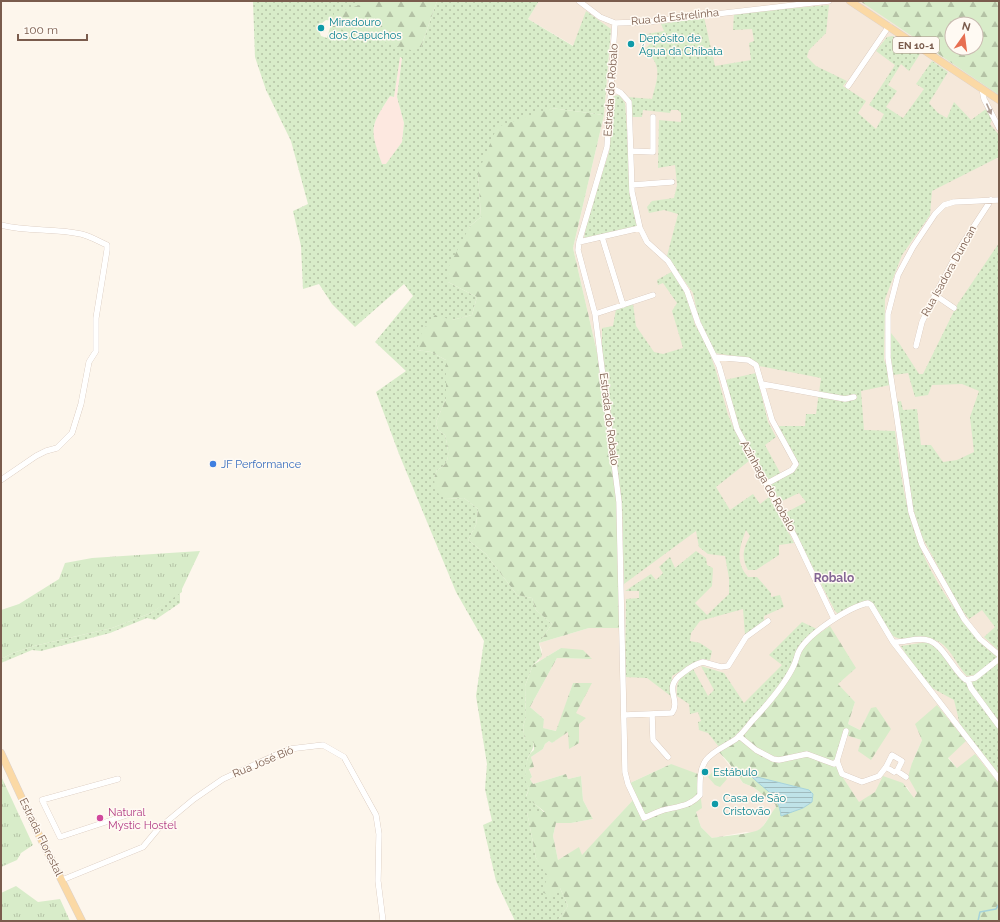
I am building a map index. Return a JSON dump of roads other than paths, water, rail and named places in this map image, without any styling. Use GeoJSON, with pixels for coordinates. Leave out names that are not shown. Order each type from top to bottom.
{"type":"FeatureCollection","features":[{"type":"Feature","properties":{"kind":"main road","name":"EN 10-1"},"geometry":{"type":"LineString","coordinates":[[850,1],[999,100]]}},
{"type":"Feature","properties":{"kind":"main road","name":"Estrada Florestal"},"geometry":{"type":"LineString","coordinates":[[1,753],[37,831],[82,921]]}},
{"type":"Feature","properties":{"kind":"street"},"geometry":{"type":"LineString","coordinates":[[579,1],[600,17],[615,23]]}},
{"type":"Feature","properties":{"kind":"street","name":"Rua da Estrelinha"},"geometry":{"type":"LineString","coordinates":[[615,23],[647,22],[830,1]]}},
{"type":"Feature","properties":{"kind":"street","name":"Estrada do Robalo"},"geometry":{"type":"LineString","coordinates":[[615,23],[607,147],[579,242],[578,250],[595,314],[619,502],[622,678],[625,715],[626,778],[644,818],[668,809],[688,805],[698,798],[700,795],[700,776],[706,761],[723,746],[739,736]]}},
{"type":"Feature","properties":{"kind":"street"},"geometry":{"type":"LineString","coordinates":[[848,86],[889,26]]}},
{"type":"Feature","properties":{"kind":"street","name":"Azinhaga do Robalo"},"geometry":{"type":"LineString","coordinates":[[612,88],[629,102],[632,185],[640,228],[647,242],[668,261],[687,291],[698,323],[715,356],[735,424],[795,537],[834,619]]}},
{"type":"Feature","properties":{"kind":"street"},"geometry":{"type":"LineString","coordinates":[[982,89],[984,99],[999,128]]}},
{"type":"Feature","properties":{"kind":"street"},"geometry":{"type":"LineString","coordinates":[[631,151],[653,152],[653,117]]}},
{"type":"Feature","properties":{"kind":"street"},"geometry":{"type":"LineString","coordinates":[[632,185],[672,182]]}},
{"type":"Feature","properties":{"kind":"street","name":"Rua Isadora Duncan"},"geometry":{"type":"LineString","coordinates":[[916,346],[922,322],[935,295],[961,246],[990,200]]}},
{"type":"Feature","properties":{"kind":"street"},"geometry":{"type":"LineString","coordinates":[[999,200],[948,203],[935,214],[913,247],[898,275],[890,302],[888,324],[888,358],[898,436],[911,512],[922,545],[964,619],[980,639],[999,655]]}},
{"type":"Feature","properties":{"kind":"street"},"geometry":{"type":"LineString","coordinates":[[977,201],[983,212]]}},
{"type":"Feature","properties":{"kind":"street"},"geometry":{"type":"LineString","coordinates":[[1,225],[19,230],[56,230],[82,234],[107,245],[105,267],[96,318],[96,351],[89,362],[81,404],[72,433],[57,448],[36,456],[1,480]]}},
{"type":"Feature","properties":{"kind":"street"},"geometry":{"type":"LineString","coordinates":[[579,242],[640,228]]}},
{"type":"Feature","properties":{"kind":"street"},"geometry":{"type":"LineString","coordinates":[[602,237],[623,305]]}},
{"type":"Feature","properties":{"kind":"street"},"geometry":{"type":"LineString","coordinates":[[595,314],[654,295]]}},
{"type":"Feature","properties":{"kind":"street"},"geometry":{"type":"LineString","coordinates":[[935,295],[954,308]]}},
{"type":"Feature","properties":{"kind":"street"},"geometry":{"type":"LineString","coordinates":[[715,356],[755,363],[772,420],[796,464],[792,470],[766,484]]}},
{"type":"Feature","properties":{"kind":"street"},"geometry":{"type":"LineString","coordinates":[[762,384],[845,399],[854,397]]}},
{"type":"Feature","properties":{"kind":"street"},"geometry":{"type":"LineString","coordinates":[[837,762],[831,764],[806,754],[779,760],[773,759],[756,750],[739,736],[778,690],[794,666],[799,650],[809,639],[834,619],[868,603],[893,642],[999,779]]}},
{"type":"Feature","properties":{"kind":"street"},"geometry":{"type":"LineString","coordinates":[[625,715],[669,714],[674,712],[673,683],[675,678],[690,667],[703,662],[721,667],[728,666],[746,637],[768,621]]}},
{"type":"Feature","properties":{"kind":"street"},"geometry":{"type":"LineString","coordinates":[[893,642],[920,639],[932,642],[962,677],[968,680],[975,678],[999,659]]}},
{"type":"Feature","properties":{"kind":"street"},"geometry":{"type":"LineString","coordinates":[[968,680],[971,688],[999,726]]}},
{"type":"Feature","properties":{"kind":"street"},"geometry":{"type":"LineString","coordinates":[[652,714],[653,740],[668,757]]}},
{"type":"Feature","properties":{"kind":"street"},"geometry":{"type":"LineString","coordinates":[[846,731],[837,762],[842,774],[862,782],[879,776],[886,767],[892,755],[902,761],[896,771],[906,777]]}},
{"type":"Feature","properties":{"kind":"street","name":"Rua José Bió"},"geometry":{"type":"LineString","coordinates":[[62,880],[143,847],[158,829],[194,799],[223,779],[289,749],[323,745],[344,757],[376,815],[379,834],[378,881],[383,921]]}},
{"type":"Feature","properties":{"kind":"street"},"geometry":{"type":"LineString","coordinates":[[886,767],[894,772]]}},
{"type":"Feature","properties":{"kind":"street"},"geometry":{"type":"LineString","coordinates":[[118,779],[42,800],[60,837],[127,815]]}},
{"type":"Feature","properties":{"kind":"water"},"geometry":{"type":"Polygon","coordinates":[[[752,777],[809,790],[813,794],[812,802],[803,808],[781,816],[778,803],[775,798],[752,777]]]}},
{"type":"Feature","properties":{"kind":"waterway"},"geometry":{"type":"LineString","coordinates":[[978,921],[980,912],[996,909],[999,904]]}},
{"type":"Feature","properties":{"kind":"place","name":"Miradouro dos Capuchos"},"geometry":{"type":"Point","coordinates":[321,28]}},
{"type":"Feature","properties":{"kind":"place","name":"Depósito de Água da Chibata"},"geometry":{"type":"Point","coordinates":[631,44]}},
{"type":"Feature","properties":{"kind":"place","name":"JF Performance"},"geometry":{"type":"Point","coordinates":[213,464]}},
{"type":"Feature","properties":{"kind":"place","name":"Estábulo"},"geometry":{"type":"Point","coordinates":[705,772]}},
{"type":"Feature","properties":{"kind":"place","name":"Casa de São Cristovão"},"geometry":{"type":"Point","coordinates":[715,804]}},
{"type":"Feature","properties":{"kind":"place","name":"Natural Mystic Hostel"},"geometry":{"type":"Point","coordinates":[100,818]}},
{"type":"Feature","properties":{"kind":"district","name":"Robalo"},"geometry":{"type":"Point","coordinates":[834,578]}}]}
